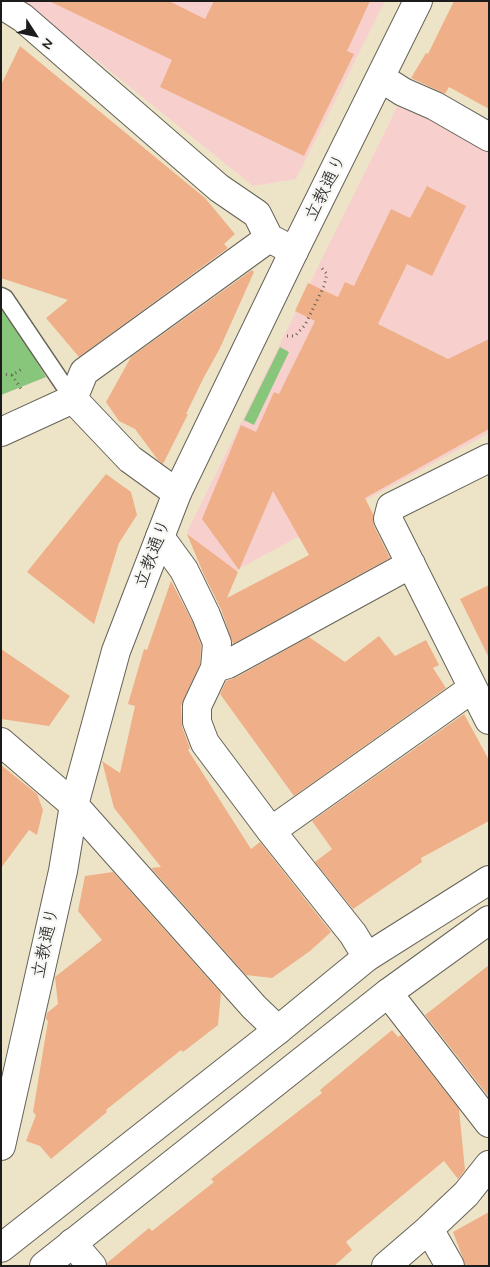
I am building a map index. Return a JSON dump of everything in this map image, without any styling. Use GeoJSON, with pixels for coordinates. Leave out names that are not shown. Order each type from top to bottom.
{"type":"FeatureCollection","features":[{"type":"Feature","properties":{"kind":"street","name":"立教通り"},"geometry":{"type":"LineString","coordinates":[[1,1146],[63,871],[74,804],[116,651],[178,494],[294,252],[418,1]]}},
{"type":"Feature","properties":{"kind":"street"},"geometry":{"type":"LineString","coordinates":[[1,4],[23,18],[218,188],[257,214],[269,238],[294,252]]}},
{"type":"Feature","properties":{"kind":"street"},"geometry":{"type":"LineString","coordinates":[[381,78],[403,92],[435,106],[489,137]]}},
{"type":"Feature","properties":{"kind":"street"},"geometry":{"type":"LineString","coordinates":[[1,432],[73,399],[84,372],[269,238]]}},
{"type":"Feature","properties":{"kind":"street"},"geometry":{"type":"LineString","coordinates":[[73,399],[130,459],[178,494]]}},
{"type":"Feature","properties":{"kind":"street"},"geometry":{"type":"LineString","coordinates":[[489,458],[391,507],[388,519],[489,720]]}},
{"type":"Feature","properties":{"kind":"street"},"geometry":{"type":"LineString","coordinates":[[160,536],[184,570],[206,615],[216,643],[214,668],[197,706],[197,722],[205,743],[271,831],[353,934],[367,957]]}},
{"type":"Feature","properties":{"kind":"street"},"geometry":{"type":"LineString","coordinates":[[214,668],[228,664],[411,564]]}},
{"type":"Feature","properties":{"kind":"street"},"geometry":{"type":"LineString","coordinates":[[271,831],[473,688]]}},
{"type":"Feature","properties":{"kind":"street"},"geometry":{"type":"LineString","coordinates":[[1,742],[74,804],[254,1007],[278,1030]]}},
{"type":"Feature","properties":{"kind":"street"},"geometry":{"type":"LineString","coordinates":[[1,1248],[278,1030],[367,957],[489,880]]}},
{"type":"Feature","properties":{"kind":"street"},"geometry":{"type":"LineString","coordinates":[[44,1266],[388,993],[489,920]]}},
{"type":"Feature","properties":{"kind":"street"},"geometry":{"type":"LineString","coordinates":[[388,993],[489,1122]]}},
{"type":"Feature","properties":{"kind":"street"},"geometry":{"type":"LineString","coordinates":[[386,1266],[466,1194],[489,1165]]}},
{"type":"Feature","properties":{"kind":"street"},"geometry":{"type":"LineString","coordinates":[[429,1229],[450,1266]]}},
{"type":"Feature","properties":{"kind":"street"},"geometry":{"type":"LineString","coordinates":[[72,1243],[92,1266]]}},
{"type":"Feature","properties":{"kind":"lane"},"geometry":{"type":"LineString","coordinates":[[1,296],[5,298],[73,399]]}},
{"type":"Feature","properties":{"kind":"path"},"geometry":{"type":"LineString","coordinates":[[12,375],[25,396]]}},
{"type":"Feature","properties":{"kind":"shaded area"},"geometry":{"type":"Polygon","coordinates":[[[23,1],[385,1],[296,179],[253,186],[23,1]]]}},
{"type":"Feature","properties":{"kind":"shaded area"},"geometry":{"type":"Polygon","coordinates":[[[399,103],[489,152],[489,433],[215,582],[187,532],[399,103]]]}},
{"type":"Feature","properties":{"kind":"green space"},"geometry":{"type":"Polygon","coordinates":[[[1,309],[5,309],[46,377],[1,395],[1,309]]]}},
{"type":"Feature","properties":{"kind":"green space"},"geometry":{"type":"Polygon","coordinates":[[[280,347],[289,352],[254,425],[244,420],[280,347]]]}},
{"type":"Feature","properties":{"kind":"building"},"geometry":{"type":"Polygon","coordinates":[[[49,1],[169,1],[205,19],[214,1],[370,1],[347,51],[354,54],[304,156],[160,87],[172,60],[49,1]]]}},
{"type":"Feature","properties":{"kind":"building"},"geometry":{"type":"Polygon","coordinates":[[[454,1],[489,1],[489,109],[449,87],[445,94],[411,78],[426,53],[428,54],[454,1]]]}},
{"type":"Feature","properties":{"kind":"building"},"geometry":{"type":"Polygon","coordinates":[[[20,46],[205,198],[235,234],[224,244],[228,248],[79,357],[46,318],[68,300],[1,278],[1,85],[20,46]]]}},
{"type":"Feature","properties":{"kind":"building"},"geometry":{"type":"Polygon","coordinates":[[[427,186],[466,206],[432,276],[407,264],[378,324],[448,359],[489,339],[489,429],[365,498],[373,514],[374,526],[390,558],[233,644],[221,609],[187,534],[238,572],[227,598],[309,555],[273,491],[239,570],[202,519],[241,425],[256,432],[274,392],[279,394],[315,321],[295,311],[308,283],[338,297],[345,282],[354,286],[391,209],[410,218],[427,186]]]}},
{"type":"Feature","properties":{"kind":"building"},"geometry":{"type":"Polygon","coordinates":[[[252,270],[254,272],[220,348],[203,379],[163,464],[135,429],[119,421],[106,402],[131,357],[252,270]]]}},
{"type":"Feature","properties":{"kind":"building"},"geometry":{"type":"Polygon","coordinates":[[[106,474],[131,492],[137,515],[119,543],[94,624],[27,572],[106,474]]]}},
{"type":"Feature","properties":{"kind":"building"},"geometry":{"type":"Polygon","coordinates":[[[171,581],[192,621],[201,645],[200,664],[181,706],[182,727],[190,748],[188,750],[251,849],[260,842],[331,932],[310,951],[272,978],[246,975],[151,868],[161,867],[114,808],[102,761],[120,773],[135,706],[128,704],[144,649],[147,650],[171,581]]]}},
{"type":"Feature","properties":{"kind":"building"},"geometry":{"type":"Polygon","coordinates":[[[489,585],[489,658],[460,599],[489,585]]]}},
{"type":"Feature","properties":{"kind":"building"},"geometry":{"type":"Polygon","coordinates":[[[379,636],[395,656],[426,640],[439,665],[433,668],[446,688],[294,796],[220,694],[226,681],[235,678],[309,637],[345,662],[379,636]]]}},
{"type":"Feature","properties":{"kind":"building"},"geometry":{"type":"Polygon","coordinates":[[[1,649],[70,696],[49,726],[1,719],[1,649]]]}},
{"type":"Feature","properties":{"kind":"building"},"geometry":{"type":"Polygon","coordinates":[[[464,714],[489,760],[489,821],[421,858],[422,862],[353,909],[315,862],[332,849],[312,821],[464,714]]]}},
{"type":"Feature","properties":{"kind":"building"},"geometry":{"type":"Polygon","coordinates":[[[1,765],[37,794],[43,810],[37,835],[29,830],[1,868],[1,765]]]}},
{"type":"Feature","properties":{"kind":"building"},"geometry":{"type":"Polygon","coordinates":[[[113,872],[221,993],[218,1025],[183,1052],[181,1050],[106,1110],[107,1112],[51,1159],[40,1146],[26,1141],[36,1115],[33,1112],[48,1021],[46,1019],[47,1013],[58,1004],[55,977],[102,940],[78,911],[85,876],[113,872]]]}},
{"type":"Feature","properties":{"kind":"building"},"geometry":{"type":"Polygon","coordinates":[[[489,965],[489,1097],[425,1015],[489,965]]]}},
{"type":"Feature","properties":{"kind":"building"},"geometry":{"type":"Polygon","coordinates":[[[392,1030],[398,1037],[401,1035],[459,1109],[465,1170],[458,1179],[444,1161],[346,1242],[352,1250],[334,1266],[107,1266],[107,1263],[149,1228],[152,1231],[214,1182],[211,1179],[322,1093],[320,1090],[392,1030]]]}},
{"type":"Feature","properties":{"kind":"building"},"geometry":{"type":"Polygon","coordinates":[[[489,1212],[489,1266],[466,1266],[453,1232],[489,1212]]]}}]}
